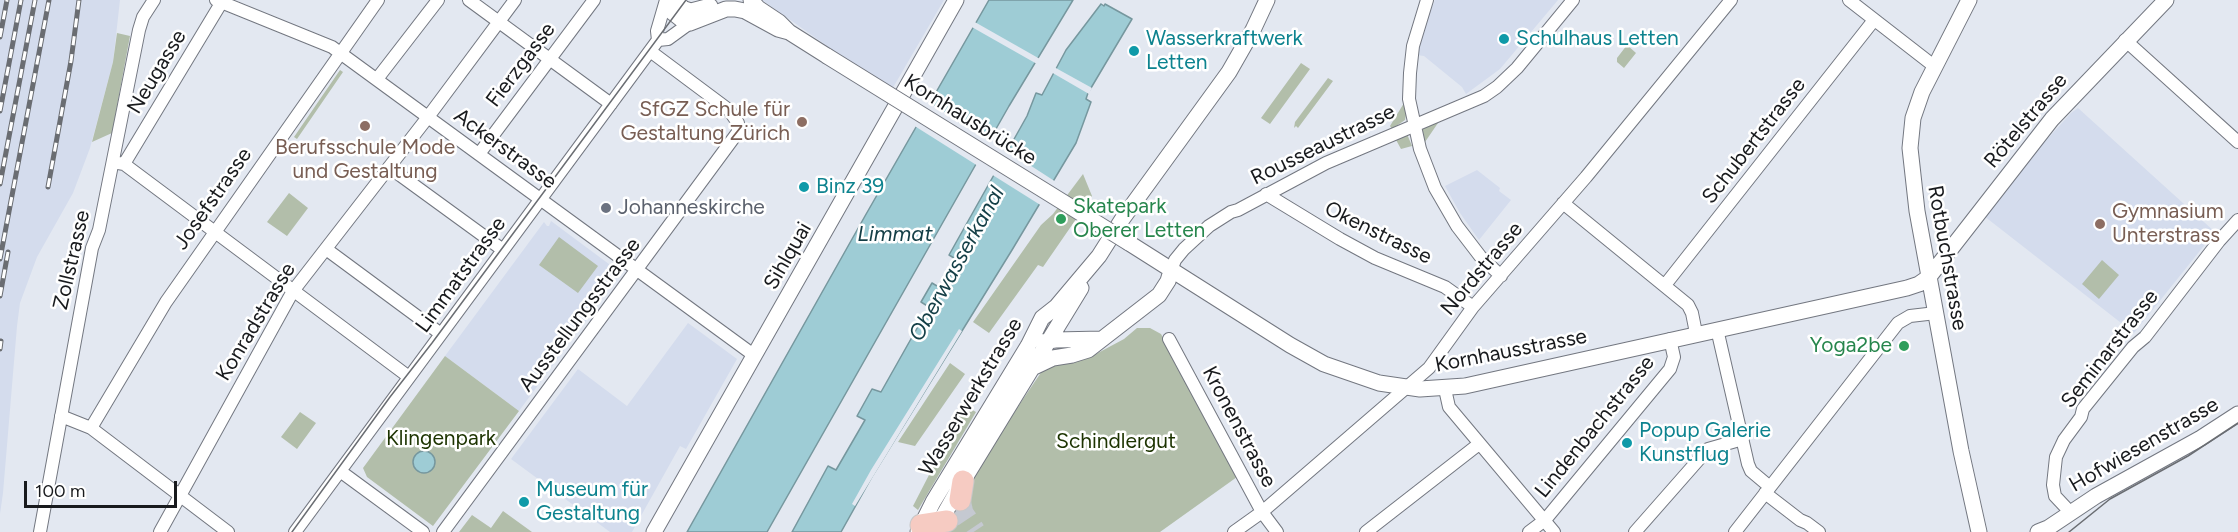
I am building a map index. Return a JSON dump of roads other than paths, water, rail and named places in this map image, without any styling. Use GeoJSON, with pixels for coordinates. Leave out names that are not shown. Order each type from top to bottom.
{"type":"FeatureCollection","features":[{"type":"Feature","properties":{"kind":"street","name":"Zollstrasse"},"geometry":{"type":"LineString","coordinates":[[40,532],[92,248],[118,163],[139,30],[143,17],[154,0]]}},
{"type":"Feature","properties":{"kind":"street","name":"Josefstrasse"},"geometry":{"type":"LineString","coordinates":[[91,428],[165,302],[378,0]]}},
{"type":"Feature","properties":{"kind":"street"},"geometry":{"type":"LineString","coordinates":[[378,79],[438,0]]}},
{"type":"Feature","properties":{"kind":"street"},"geometry":{"type":"LineString","coordinates":[[469,0],[611,104]]}},
{"type":"Feature","properties":{"kind":"street","name":"Konradstrasse"},"geometry":{"type":"LineString","coordinates":[[160,532],[293,291],[515,0]]}},
{"type":"Feature","properties":{"kind":"street","name":"Fierzgasse"},"geometry":{"type":"LineString","coordinates":[[479,154],[594,0]]}},
{"type":"Feature","properties":{"kind":"street"},"geometry":{"type":"LineString","coordinates":[[667,0],[675,15],[682,22],[690,23]]}},
{"type":"Feature","properties":{"kind":"street"},"geometry":{"type":"LineString","coordinates":[[667,0],[657,31],[658,40],[668,39],[690,23],[718,11],[735,9],[746,11],[778,29],[789,32]]}},
{"type":"Feature","properties":{"kind":"street"},"geometry":{"type":"LineString","coordinates":[[677,0],[682,8],[691,11],[725,0]]}},
{"type":"Feature","properties":{"kind":"street"},"geometry":{"type":"LineString","coordinates":[[751,0],[789,32]]}},
{"type":"Feature","properties":{"kind":"street","name":"Sihlquai"},"geometry":{"type":"LineString","coordinates":[[654,532],[956,0]]}},
{"type":"Feature","properties":{"kind":"street","name":"Wasserwerkstrasse"},"geometry":{"type":"LineString","coordinates":[[931,527],[961,491],[1048,341],[1061,311],[1123,218],[1229,72],[1267,0]]}},
{"type":"Feature","properties":{"kind":"street"},"geometry":{"type":"LineString","coordinates":[[1427,0],[1413,46],[1410,73],[1409,99],[1419,149],[1436,188],[1457,226],[1480,256],[1501,276]]}},
{"type":"Feature","properties":{"kind":"street","name":"Rousseaustrasse"},"geometry":{"type":"LineString","coordinates":[[1032,368],[1061,356],[1072,356],[1088,350],[1111,334],[1159,295],[1168,281],[1175,260],[1184,249],[1209,226],[1231,212],[1326,163],[1470,103],[1497,87],[1517,68],[1572,0]]}},
{"type":"Feature","properties":{"kind":"street","name":"Nordstrasse"},"geometry":{"type":"LineString","coordinates":[[1234,532],[1262,512],[1339,448],[1349,436],[1429,368],[1473,308],[1635,118],[1731,0]]}},
{"type":"Feature","properties":{"kind":"street"},"geometry":{"type":"LineString","coordinates":[[1849,0],[1934,66]]}},
{"type":"Feature","properties":{"kind":"street","name":"Rotbuchstrasse"},"geometry":{"type":"LineString","coordinates":[[1969,0],[1922,92],[1913,118],[1910,148],[1913,190],[1961,451],[1979,532]]}},
{"type":"Feature","properties":{"kind":"street","name":"Neugasse"},"geometry":{"type":"LineString","coordinates":[[118,163],[220,1]]}},
{"type":"Feature","properties":{"kind":"street","name":"Ackerstrasse"},"geometry":{"type":"LineString","coordinates":[[220,1],[312,38],[341,53],[755,356]]}},
{"type":"Feature","properties":{"kind":"street","name":"Rötelstrasse"},"geometry":{"type":"LineString","coordinates":[[1929,277],[2069,99],[2163,1]]}},
{"type":"Feature","properties":{"kind":"street","name":"Schubertstrasse"},"geometry":{"type":"LineString","coordinates":[[1665,285],[1874,20]]}},
{"type":"Feature","properties":{"kind":"street","name":"Kornhausbrücke"},"geometry":{"type":"LineString","coordinates":[[789,32],[1129,243]]}},
{"type":"Feature","properties":{"kind":"street","name":"Limmatstrasse"},"geometry":{"type":"LineString","coordinates":[[295,532],[658,40]]}},
{"type":"Feature","properties":{"kind":"street"},"geometry":{"type":"LineString","coordinates":[[2125,40],[2238,142]]}},
{"type":"Feature","properties":{"kind":"street","name":"Ausstellungsstrasse"},"geometry":{"type":"LineString","coordinates":[[443,532],[738,132],[738,123],[729,110],[650,51]]}},
{"type":"Feature","properties":{"kind":"street"},"geometry":{"type":"LineString","coordinates":[[118,163],[409,377]]}},
{"type":"Feature","properties":{"kind":"street"},"geometry":{"type":"LineString","coordinates":[[389,167],[503,250]]}},
{"type":"Feature","properties":{"kind":"street","name":"Okenstrasse"},"geometry":{"type":"LineString","coordinates":[[1266,194],[1375,258],[1444,287],[1473,308]]}},
{"type":"Feature","properties":{"kind":"street"},"geometry":{"type":"LineString","coordinates":[[1563,203],[1688,305],[1696,333]]}},
{"type":"Feature","properties":{"kind":"street","name":"Seminarstrasse"},"geometry":{"type":"LineString","coordinates":[[2071,513],[2055,496],[2053,485],[2056,457],[2064,440],[2081,417],[2083,409],[2238,220]]}},
{"type":"Feature","properties":{"kind":"street","name":"Kornhausstrasse"},"geometry":{"type":"LineString","coordinates":[[1129,243],[1324,364],[1379,383],[1445,389],[1906,288],[1919,284],[1929,277]]}},
{"type":"Feature","properties":{"kind":"street"},"geometry":{"type":"LineString","coordinates":[[326,249],[441,334]]}},
{"type":"Feature","properties":{"kind":"street"},"geometry":{"type":"LineString","coordinates":[[1061,311],[1070,331],[1084,339]]}},
{"type":"Feature","properties":{"kind":"street","name":"Wasserwerkstrasse"},"geometry":{"type":"LineString","coordinates":[[931,527],[979,425],[1028,346],[1042,318],[1061,311]]}},
{"type":"Feature","properties":{"kind":"street"},"geometry":{"type":"LineString","coordinates":[[1735,532],[1898,323],[1910,316],[1936,313]]}},
{"type":"Feature","properties":{"kind":"street"},"geometry":{"type":"LineString","coordinates":[[1717,328],[1751,471],[1800,520],[1819,532]]}},
{"type":"Feature","properties":{"kind":"street"},"geometry":{"type":"LineString","coordinates":[[1028,346],[1048,341],[1102,339]]}},
{"type":"Feature","properties":{"kind":"street","name":"Kronenstrasse"},"geometry":{"type":"LineString","coordinates":[[1169,339],[1262,512],[1278,532]]}},
{"type":"Feature","properties":{"kind":"street","name":"Lindenbachstrasse"},"geometry":{"type":"LineString","coordinates":[[1529,532],[1545,520],[1670,369],[1674,357],[1671,339]]}},
{"type":"Feature","properties":{"kind":"street"},"geometry":{"type":"LineString","coordinates":[[1048,341],[1052,350],[1061,356]]}},
{"type":"Feature","properties":{"kind":"street"},"geometry":{"type":"LineString","coordinates":[[1445,389],[1449,407],[1554,532]]}},
{"type":"Feature","properties":{"kind":"street","name":"Hofwiesenstrasse"},"geometry":{"type":"LineString","coordinates":[[2038,532],[2048,528],[2096,496],[2201,438],[2238,414]]}},
{"type":"Feature","properties":{"kind":"street"},"geometry":{"type":"LineString","coordinates":[[61,416],[91,428],[228,532]]}},
{"type":"Feature","properties":{"kind":"street"},"geometry":{"type":"LineString","coordinates":[[1635,532],[1708,449],[1743,439]]}},
{"type":"Feature","properties":{"kind":"street"},"geometry":{"type":"LineString","coordinates":[[1366,532],[1479,444]]}},
{"type":"Feature","properties":{"kind":"street"},"geometry":{"type":"LineString","coordinates":[[340,471],[423,532]]}},
{"type":"Feature","properties":{"kind":"water","name":"Limmat"},"geometry":{"type":"Polygon","coordinates":[[[989,0],[1073,0],[1009,106],[767,532],[687,532],[865,216],[989,0]]]}},
{"type":"Feature","properties":{"kind":"water","name":"Limmat"},"geometry":{"type":"Polygon","coordinates":[[[1101,4],[1132,19],[1088,93],[1086,99],[1091,102],[1076,143],[873,475],[841,532],[792,532],[828,466],[836,470],[865,420],[857,416],[872,389],[881,392],[929,307],[921,302],[932,283],[942,289],[959,261],[949,255],[1027,116],[1036,93],[1042,95],[1066,50],[1101,4]]]}},
{"type":"Feature","properties":{"kind":"water"},"geometry":{"type":"Polygon","coordinates":[[[424,451],[432,454],[435,462],[432,470],[424,473],[416,470],[413,462],[416,454],[424,451]]]}},
{"type":"Feature","properties":{"kind":"tunnel"},"geometry":{"type":"LineString","coordinates":[[960,500],[963,513],[975,531]]}},
{"type":"Feature","properties":{"kind":"tram line"},"geometry":{"type":"LineString","coordinates":[[292,532],[686,0]]}},
{"type":"Feature","properties":{"kind":"tram line"},"geometry":{"type":"LineString","coordinates":[[2069,532],[2110,499],[2188,456],[2238,423]]}},
{"type":"Feature","properties":{"kind":"railway"},"geometry":{"type":"LineString","coordinates":[[0,37],[7,0]]}},
{"type":"Feature","properties":{"kind":"railway"},"geometry":{"type":"LineString","coordinates":[[0,111],[21,0]]}},
{"type":"Feature","properties":{"kind":"railway"},"geometry":{"type":"LineString","coordinates":[[0,184],[35,0]]}},
{"type":"Feature","properties":{"kind":"railway"},"geometry":{"type":"LineString","coordinates":[[0,259],[49,0]]}},
{"type":"Feature","properties":{"kind":"railway"},"geometry":{"type":"LineString","coordinates":[[48,187],[71,61],[79,0]]}},
{"type":"Feature","properties":{"kind":"railway"},"geometry":{"type":"LineString","coordinates":[[0,296],[8,252]]}},
{"type":"Feature","properties":{"kind":"railway"},"geometry":{"type":"LineString","coordinates":[[0,349],[1,341]]}},
{"type":"Feature","properties":{"kind":"place","name":"Schulhaus Letten"},"geometry":{"type":"Point","coordinates":[1504,39]}},
{"type":"Feature","properties":{"kind":"place","name":"Wasserkraftwerk Letten"},"geometry":{"type":"Point","coordinates":[1134,51]}},
{"type":"Feature","properties":{"kind":"place","name":"SfGZ Schule für Gestaltung Zürich"},"geometry":{"type":"Point","coordinates":[802,122]}},
{"type":"Feature","properties":{"kind":"place","name":"Berufsschule Mode und Gestaltung"},"geometry":{"type":"Point","coordinates":[365,126]}},
{"type":"Feature","properties":{"kind":"place","name":"Binz 39"},"geometry":{"type":"Point","coordinates":[804,187]}},
{"type":"Feature","properties":{"kind":"place","name":"Johanneskirche"},"geometry":{"type":"Point","coordinates":[606,208]}},
{"type":"Feature","properties":{"kind":"place","name":"Skatepark Oberer Letten"},"geometry":{"type":"Point","coordinates":[1061,219]}},
{"type":"Feature","properties":{"kind":"place","name":"Gymnasium Unterstrass"},"geometry":{"type":"Point","coordinates":[2100,224]}},
{"type":"Feature","properties":{"kind":"place","name":"Yoga2be"},"geometry":{"type":"Point","coordinates":[1904,346]}},
{"type":"Feature","properties":{"kind":"place","name":"Popup Galerie Kunstflug"},"geometry":{"type":"Point","coordinates":[1627,443]}},
{"type":"Feature","properties":{"kind":"place","name":"Museum für Gestaltung"},"geometry":{"type":"Point","coordinates":[524,502]}},
{"type":"Feature","properties":{"kind":"water label","name":"Oberwasserkanal"},"geometry":{"type":"Point","coordinates":[957,264]}},
{"type":"Feature","properties":{"kind":"park label","name":"Klingenpark"},"geometry":{"type":"Point","coordinates":[441,439]}},
{"type":"Feature","properties":{"kind":"park label","name":"Schindlergut"},"geometry":{"type":"Point","coordinates":[1116,442]}}]}
